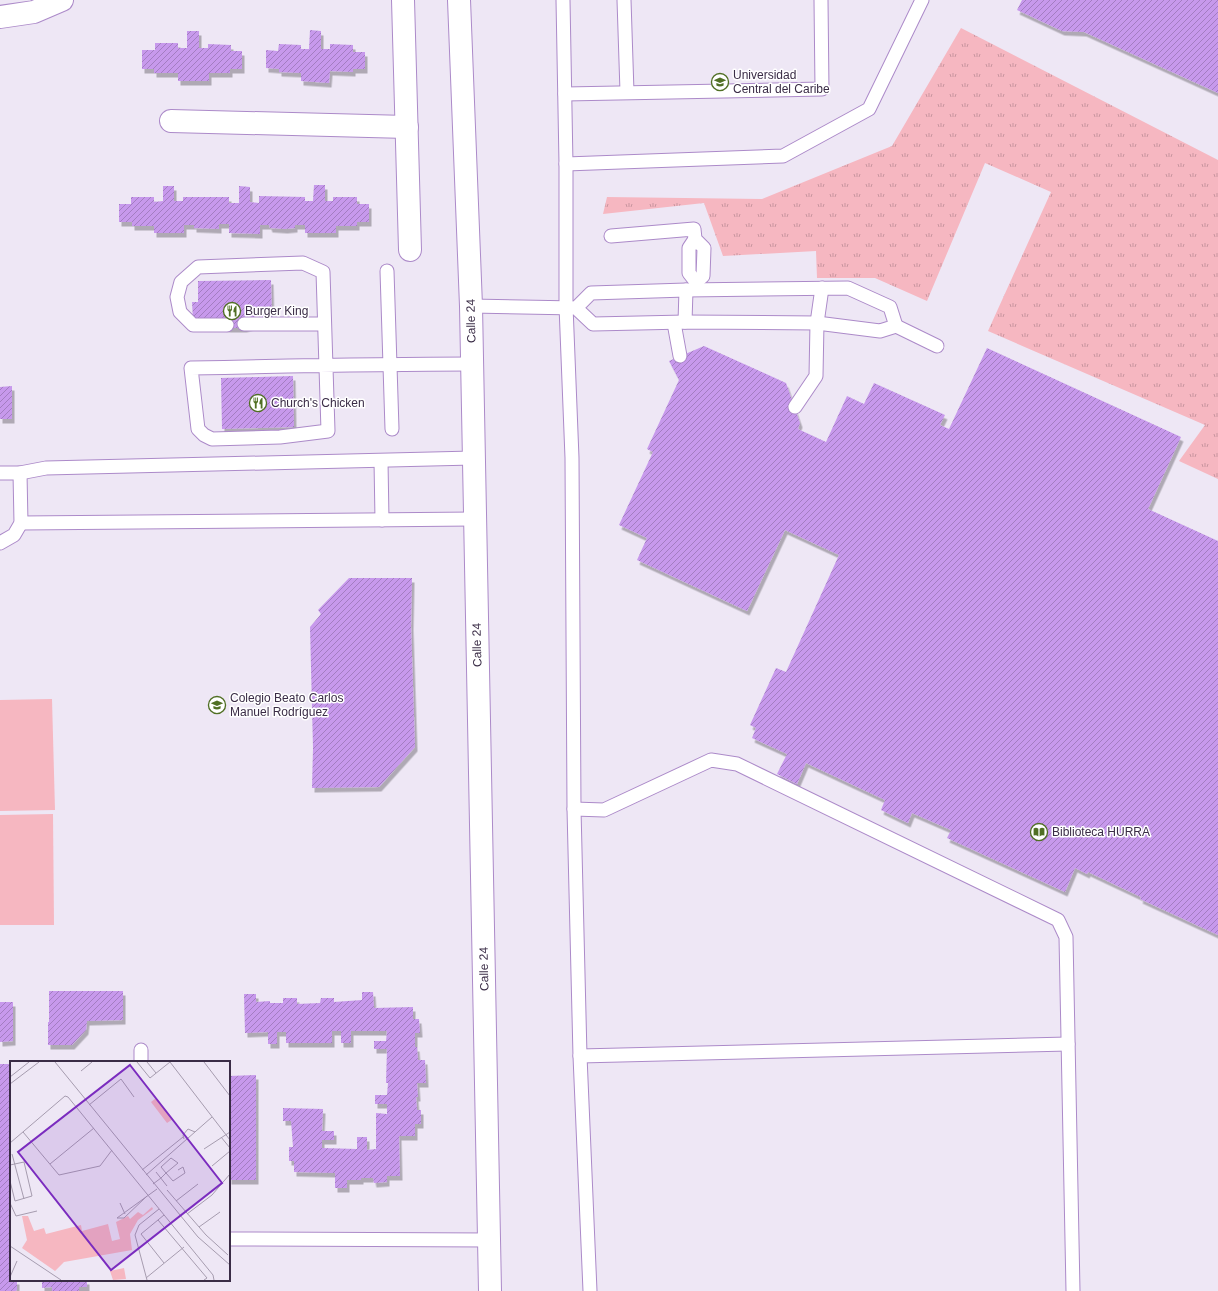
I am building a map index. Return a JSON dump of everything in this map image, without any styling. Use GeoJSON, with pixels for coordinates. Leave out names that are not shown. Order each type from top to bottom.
{"type":"FeatureCollection","features":[{"type":"Feature","properties":{"kind":"street"},"geometry":{"type":"LineString","coordinates":[[0,17],[34,12],[62,0]]}},
{"type":"Feature","properties":{"kind":"street"},"geometry":{"type":"LineString","coordinates":[[403,0],[410,250]]}},
{"type":"Feature","properties":{"kind":"street","name":"Calle 24"},"geometry":{"type":"LineString","coordinates":[[459,0],[471,306],[490,1291]]}},
{"type":"Feature","properties":{"kind":"street"},"geometry":{"type":"LineString","coordinates":[[171,121],[407,127]]}},
{"type":"Feature","properties":{"kind":"lane"},"geometry":{"type":"LineString","coordinates":[[563,0],[566,164],[571,307],[574,809],[580,1056],[590,1291]]}},
{"type":"Feature","properties":{"kind":"lane"},"geometry":{"type":"LineString","coordinates":[[624,0],[627,92]]}},
{"type":"Feature","properties":{"kind":"lane"},"geometry":{"type":"LineString","coordinates":[[565,94],[822,88],[821,0]]}},
{"type":"Feature","properties":{"kind":"lane"},"geometry":{"type":"LineString","coordinates":[[566,164],[783,156],[869,109],[922,0]]}},
{"type":"Feature","properties":{"kind":"lane"},"geometry":{"type":"LineString","coordinates":[[611,236],[694,229],[695,239],[689,248],[689,274],[693,287],[679,323],[680,356]]}},
{"type":"Feature","properties":{"kind":"lane"},"geometry":{"type":"LineString","coordinates":[[228,325],[193,325],[180,312],[177,297],[180,282],[198,267],[303,263],[323,272],[325,365],[328,431],[280,437],[212,439],[204,435],[198,429],[191,368],[325,365],[390,364],[471,364]]}},
{"type":"Feature","properties":{"kind":"lane"},"geometry":{"type":"LineString","coordinates":[[387,272],[392,429]]}},
{"type":"Feature","properties":{"kind":"lane"},"geometry":{"type":"LineString","coordinates":[[471,306],[571,307],[591,293],[693,287],[848,288],[890,307],[896,326]]}},
{"type":"Feature","properties":{"kind":"lane"},"geometry":{"type":"LineString","coordinates":[[795,407],[816,376],[817,323],[822,288]]}},
{"type":"Feature","properties":{"kind":"lane"},"geometry":{"type":"LineString","coordinates":[[571,307],[593,324],[817,323],[880,331],[896,326],[937,346]]}},
{"type":"Feature","properties":{"kind":"lane"},"geometry":{"type":"LineString","coordinates":[[244,324],[324,324]]}},
{"type":"Feature","properties":{"kind":"lane"},"geometry":{"type":"LineString","coordinates":[[0,473],[20,473],[46,468],[473,458]]}},
{"type":"Feature","properties":{"kind":"lane"},"geometry":{"type":"LineString","coordinates":[[381,461],[382,520]]}},
{"type":"Feature","properties":{"kind":"lane"},"geometry":{"type":"LineString","coordinates":[[0,543],[14,535],[21,523],[20,473]]}},
{"type":"Feature","properties":{"kind":"lane"},"geometry":{"type":"LineString","coordinates":[[21,523],[474,520]]}},
{"type":"Feature","properties":{"kind":"lane"},"geometry":{"type":"LineString","coordinates":[[574,809],[604,810],[711,760],[737,764],[1058,920],[1066,937],[1073,1291]]}},
{"type":"Feature","properties":{"kind":"lane"},"geometry":{"type":"LineString","coordinates":[[580,1056],[1068,1044]]}},
{"type":"Feature","properties":{"kind":"lane"},"geometry":{"type":"LineString","coordinates":[[230,1239],[490,1240]]}},
{"type":"Feature","properties":{"kind":"green space"},"geometry":{"type":"Polygon","coordinates":[[[961,28],[1218,160],[1218,479],[1179,461],[1205,425],[988,331],[1051,192],[985,163],[927,301],[875,278],[817,278],[816,251],[723,256],[704,203],[603,214],[607,197],[762,199],[892,146],[961,28]]]}},
{"type":"Feature","properties":{"kind":"green space"},"geometry":{"type":"Polygon","coordinates":[[[52,699],[55,810],[0,811],[0,700],[52,699]]]}},
{"type":"Feature","properties":{"kind":"green space"},"geometry":{"type":"Polygon","coordinates":[[[53,814],[54,925],[0,925],[0,815],[53,814]]]}},
{"type":"Feature","properties":{"kind":"building"},"geometry":{"type":"Polygon","coordinates":[[[1022,0],[1218,0],[1218,93],[1084,32],[1062,31],[1017,10],[1022,0]]]}},
{"type":"Feature","properties":{"kind":"building"},"geometry":{"type":"Polygon","coordinates":[[[310,30],[321,31],[321,49],[330,49],[330,44],[353,45],[353,52],[365,52],[365,69],[353,69],[353,72],[330,71],[329,83],[301,81],[301,73],[279,72],[279,69],[266,68],[266,50],[278,51],[279,44],[301,45],[301,49],[309,49],[310,30]]]}},
{"type":"Feature","properties":{"kind":"building"},"geometry":{"type":"Polygon","coordinates":[[[187,31],[199,31],[199,48],[208,48],[208,44],[231,45],[231,51],[242,51],[242,69],[230,69],[230,73],[209,73],[209,81],[178,81],[178,73],[154,73],[154,69],[142,69],[142,50],[155,50],[155,43],[178,43],[178,48],[187,48],[187,31]]]}},
{"type":"Feature","properties":{"kind":"building"},"geometry":{"type":"Polygon","coordinates":[[[314,185],[325,185],[325,201],[333,201],[333,197],[357,197],[357,204],[369,204],[369,222],[357,222],[357,226],[336,226],[336,233],[305,233],[305,225],[295,225],[295,228],[285,229],[270,228],[269,225],[260,225],[260,234],[229,233],[229,224],[219,224],[219,229],[194,228],[194,225],[184,225],[184,233],[154,233],[154,226],[132,226],[132,222],[119,222],[119,204],[131,204],[131,197],[154,197],[154,202],[163,201],[163,186],[174,186],[174,201],[183,201],[183,197],[229,197],[229,203],[239,203],[239,186],[250,187],[250,202],[259,203],[259,196],[305,197],[305,201],[313,201],[314,185]]]}},
{"type":"Feature","properties":{"kind":"building","name":"Burger King"},"geometry":{"type":"Polygon","coordinates":[[[271,280],[272,320],[244,328],[228,328],[193,320],[192,302],[198,302],[198,281],[271,280]]]}},
{"type":"Feature","properties":{"kind":"building"},"geometry":{"type":"Polygon","coordinates":[[[704,346],[786,383],[800,423],[798,429],[826,442],[847,396],[864,404],[874,383],[945,415],[940,425],[949,429],[987,348],[1181,437],[1148,509],[1218,541],[1218,935],[1140,899],[1141,897],[1088,872],[1087,874],[1075,868],[1065,892],[947,838],[951,830],[912,813],[908,823],[881,810],[885,800],[806,763],[797,784],[777,774],[787,754],[752,738],[756,728],[750,725],[776,668],[786,672],[839,555],[785,530],[747,611],[637,560],[647,538],[619,525],[653,452],[647,449],[679,380],[669,361],[704,346]]]}},
{"type":"Feature","properties":{"kind":"building","name":"Church's Chicken"},"geometry":{"type":"Polygon","coordinates":[[[293,376],[294,427],[222,429],[221,378],[293,376]]]}},
{"type":"Feature","properties":{"kind":"building"},"geometry":{"type":"Polygon","coordinates":[[[12,386],[12,419],[0,419],[0,387],[12,386]]]}},
{"type":"Feature","properties":{"kind":"building"},"geometry":{"type":"Polygon","coordinates":[[[349,578],[412,578],[411,626],[415,747],[379,787],[312,788],[313,748],[310,627],[321,614],[318,610],[349,578]]]}},
{"type":"Feature","properties":{"kind":"building"},"geometry":{"type":"Polygon","coordinates":[[[49,991],[123,991],[123,1020],[87,1021],[86,1030],[72,1045],[48,1045],[49,991]]]}},
{"type":"Feature","properties":{"kind":"building"},"geometry":{"type":"Polygon","coordinates":[[[362,992],[373,992],[374,1008],[413,1007],[413,1019],[419,1019],[420,1033],[415,1033],[415,1047],[417,1047],[418,1060],[425,1060],[426,1083],[417,1083],[417,1110],[421,1110],[421,1124],[415,1124],[415,1136],[399,1136],[400,1176],[387,1176],[387,1182],[374,1183],[373,1178],[347,1180],[347,1188],[335,1188],[335,1173],[294,1172],[294,1161],[289,1161],[289,1147],[293,1147],[291,1121],[283,1121],[283,1108],[323,1109],[322,1131],[334,1131],[334,1140],[322,1140],[322,1148],[357,1149],[357,1137],[367,1137],[367,1150],[376,1149],[376,1113],[387,1114],[387,1104],[375,1104],[375,1095],[387,1095],[388,1083],[386,1083],[387,1049],[374,1049],[374,1041],[386,1041],[387,1031],[351,1031],[351,1043],[341,1043],[341,1031],[332,1031],[332,1043],[286,1043],[286,1032],[277,1032],[277,1044],[268,1044],[268,1032],[245,1033],[244,994],[256,994],[256,1002],[270,1001],[270,1003],[283,1003],[283,998],[297,998],[297,1004],[320,1003],[321,998],[334,998],[334,1002],[362,1000],[362,992]]]}},
{"type":"Feature","properties":{"kind":"building"},"geometry":{"type":"Polygon","coordinates":[[[0,1002],[13,1002],[13,1041],[0,1042],[0,1002]]]}},
{"type":"Feature","properties":{"kind":"building"},"geometry":{"type":"Polygon","coordinates":[[[0,1064],[10,1064],[10,1281],[17,1281],[17,1290],[0,1291],[0,1064]]]}},
{"type":"Feature","properties":{"kind":"building"},"geometry":{"type":"Polygon","coordinates":[[[256,1075],[256,1180],[230,1180],[230,1076],[256,1075]]]}},
{"type":"Feature","properties":{"kind":"building"},"geometry":{"type":"Polygon","coordinates":[[[42,1281],[87,1281],[87,1287],[79,1287],[79,1291],[52,1291],[52,1287],[42,1288],[42,1281]]]}},
{"type":"Feature","properties":{"kind":"place","name":"Universidad Central del Caribe"},"geometry":{"type":"Point","coordinates":[720,82]}},
{"type":"Feature","properties":{"kind":"place","name":"Burger King"},"geometry":{"type":"Point","coordinates":[232,311]}},
{"type":"Feature","properties":{"kind":"place","name":"Church's Chicken"},"geometry":{"type":"Point","coordinates":[258,403]}},
{"type":"Feature","properties":{"kind":"place","name":"Colegio Beato Carlos Manuel Rodríguez"},"geometry":{"type":"Point","coordinates":[217,705]}},
{"type":"Feature","properties":{"kind":"place","name":"Biblioteca HURRA"},"geometry":{"type":"Point","coordinates":[1039,832]}}]}
